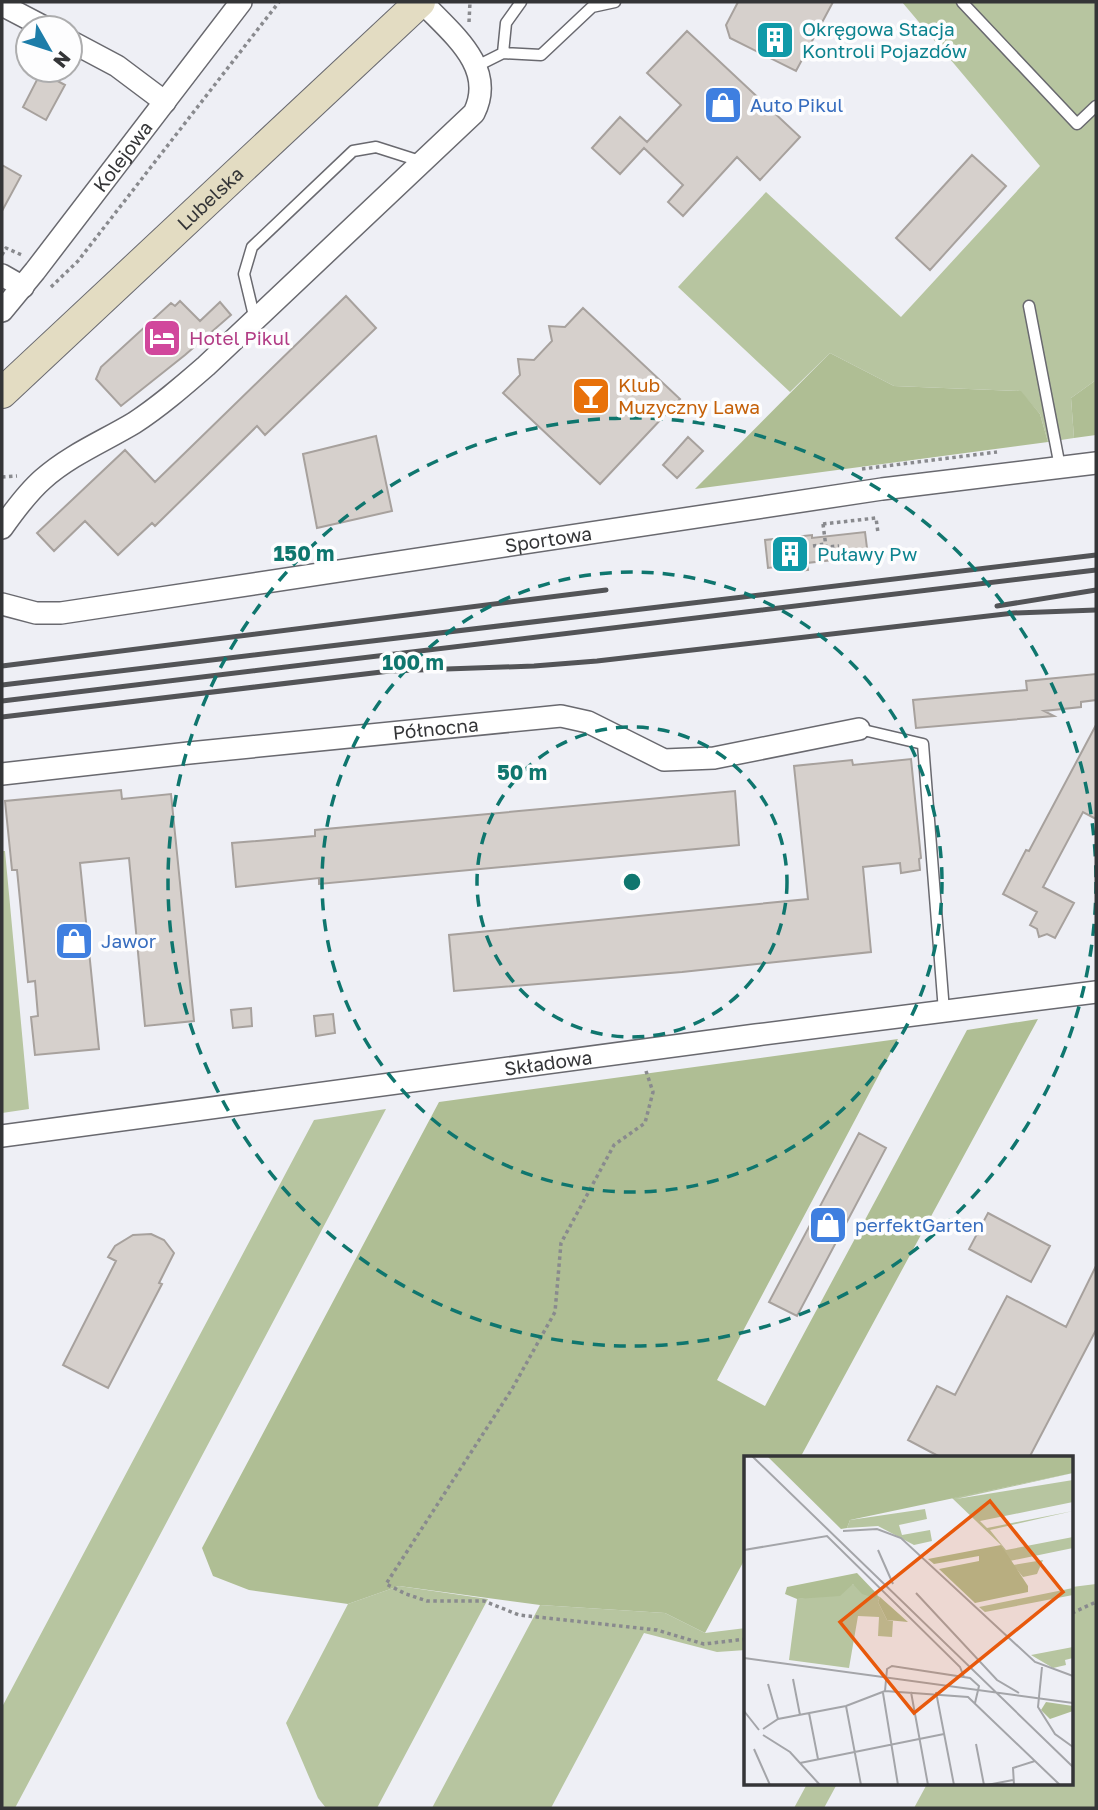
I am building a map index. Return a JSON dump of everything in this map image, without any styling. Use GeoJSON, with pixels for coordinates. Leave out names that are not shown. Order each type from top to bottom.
{"type":"FeatureCollection","features":[{"type":"Feature","properties":{"kind":"main road","name":"Lubelska"},"geometry":{"type":"LineString","coordinates":[[2,393],[421,2]]}},
{"type":"Feature","properties":{"kind":"street","name":"Kolejowa"},"geometry":{"type":"LineString","coordinates":[[2,311],[241,2]]}},
{"type":"Feature","properties":{"kind":"street"},"geometry":{"type":"LineString","coordinates":[[2,528],[43,479],[173,396],[474,113],[480,100],[481,83],[477,66],[460,42],[421,2]]}},
{"type":"Feature","properties":{"kind":"street"},"geometry":{"type":"LineString","coordinates":[[2,5],[19,14]]}},
{"type":"Feature","properties":{"kind":"street"},"geometry":{"type":"LineString","coordinates":[[84,48],[117,66],[165,102]]}},
{"type":"Feature","properties":{"kind":"street"},"geometry":{"type":"LineString","coordinates":[[2,275],[23,287]]}},
{"type":"Feature","properties":{"kind":"street","name":"Sportowa"},"geometry":{"type":"LineString","coordinates":[[2,604],[36,613],[61,613],[882,489],[1096,463]]}},
{"type":"Feature","properties":{"kind":"street","name":"Północna"},"geometry":{"type":"LineString","coordinates":[[2,774],[561,716],[588,722],[664,760],[714,758],[859,729]]}},
{"type":"Feature","properties":{"kind":"street","name":"Składowa"},"geometry":{"type":"LineString","coordinates":[[2,1136],[639,1050],[1096,992]]}},
{"type":"Feature","properties":{"kind":"lane"},"geometry":{"type":"LineString","coordinates":[[503,53],[506,23],[521,2]]}},
{"type":"Feature","properties":{"kind":"lane"},"geometry":{"type":"LineString","coordinates":[[477,66],[503,53],[541,55],[592,7],[615,2]]}},
{"type":"Feature","properties":{"kind":"lane"},"geometry":{"type":"LineString","coordinates":[[962,2],[1077,124],[1096,106]]}},
{"type":"Feature","properties":{"kind":"lane"},"geometry":{"type":"LineString","coordinates":[[255,320],[244,274],[252,247],[353,151],[376,147],[423,162]]}},
{"type":"Feature","properties":{"kind":"lane"},"geometry":{"type":"LineString","coordinates":[[1029,306],[1060,467]]}},
{"type":"Feature","properties":{"kind":"lane"},"geometry":{"type":"LineString","coordinates":[[859,729],[923,744],[944,1011]]}},
{"type":"Feature","properties":{"kind":"path"},"geometry":{"type":"LineString","coordinates":[[46,291],[78,261],[279,2]]}},
{"type":"Feature","properties":{"kind":"path"},"geometry":{"type":"LineString","coordinates":[[460,42],[468,34],[470,2]]}},
{"type":"Feature","properties":{"kind":"path"},"geometry":{"type":"LineString","coordinates":[[2,477],[24,475]]}},
{"type":"Feature","properties":{"kind":"path"},"geometry":{"type":"LineString","coordinates":[[839,546],[826,547],[823,524],[876,518],[878,533]]}},
{"type":"Feature","properties":{"kind":"path"},"geometry":{"type":"LineString","coordinates":[[813,546],[826,544]]}},
{"type":"Feature","properties":{"kind":"path"},"geometry":{"type":"LineString","coordinates":[[639,1050],[653,1092],[645,1124],[614,1145],[561,1242],[555,1312],[512,1389],[386,1584],[427,1601],[484,1601],[519,1615],[657,1630],[704,1644],[744,1639]]}},
{"type":"Feature","properties":{"kind":"path"},"geometry":{"type":"LineString","coordinates":[[1074,1612],[1096,1602]]}},
{"type":"Feature","properties":{"kind":"green space"},"geometry":{"type":"Polygon","coordinates":[[[902,2],[1096,2],[1096,380],[1071,398],[1074,438],[1048,442],[1040,414],[1020,391],[894,386],[830,353],[790,392],[678,287],[766,192],[901,317],[1040,166],[902,2]]]}},
{"type":"Feature","properties":{"kind":"green space"},"geometry":{"type":"Polygon","coordinates":[[[830,353],[894,386],[1021,391],[1040,414],[1048,442],[695,489],[830,353]]]}},
{"type":"Feature","properties":{"kind":"green space"},"geometry":{"type":"Polygon","coordinates":[[[1096,380],[1096,435],[1074,438],[1071,398],[1096,380]]]}},
{"type":"Feature","properties":{"kind":"green space"},"geometry":{"type":"Polygon","coordinates":[[[2,851],[5,851],[29,1109],[2,1113],[2,851]]]}},
{"type":"Feature","properties":{"kind":"green space"},"geometry":{"type":"Polygon","coordinates":[[[1038,1019],[801,1456],[744,1456],[744,1561],[705,1633],[665,1613],[540,1605],[399,1586],[348,1604],[249,1590],[213,1576],[202,1548],[439,1102],[898,1039],[717,1380],[765,1406],[967,1030],[1038,1019]]]}},
{"type":"Feature","properties":{"kind":"green space"},"geometry":{"type":"Polygon","coordinates":[[[386,1109],[15,1808],[2,1808],[2,1707],[314,1120],[386,1109]]]}},
{"type":"Feature","properties":{"kind":"green space"},"geometry":{"type":"Polygon","coordinates":[[[1096,1584],[1096,1808],[914,1808],[926,1786],[1074,1786],[1074,1587],[1096,1584]]]}},
{"type":"Feature","properties":{"kind":"green space"},"geometry":{"type":"Polygon","coordinates":[[[399,1586],[488,1599],[377,1808],[326,1808],[318,1798],[286,1723],[348,1604],[399,1586]]]}},
{"type":"Feature","properties":{"kind":"green space"},"geometry":{"type":"Polygon","coordinates":[[[540,1605],[665,1613],[705,1633],[744,1628],[744,1650],[717,1652],[644,1633],[551,1808],[432,1808],[540,1605]]]}},
{"type":"Feature","properties":{"kind":"green space"},"geometry":{"type":"Polygon","coordinates":[[[806,1786],[836,1786],[824,1808],[794,1808],[806,1786]]]}},
{"type":"Feature","properties":{"kind":"building","name":"Okręgowa Stacja Kontroli Pojazdów"},"geometry":{"type":"Polygon","coordinates":[[[738,2],[833,2],[796,71],[730,38],[726,25],[738,2]]]}},
{"type":"Feature","properties":{"kind":"building"},"geometry":{"type":"Polygon","coordinates":[[[687,31],[800,137],[760,180],[737,157],[683,216],[668,202],[683,185],[644,148],[620,174],[592,148],[620,117],[647,142],[681,105],[647,73],[687,31]]]}},
{"type":"Feature","properties":{"kind":"building"},"geometry":{"type":"Polygon","coordinates":[[[35,84],[65,85],[46,120],[23,107],[35,84]]]}},
{"type":"Feature","properties":{"kind":"building"},"geometry":{"type":"Polygon","coordinates":[[[972,155],[1006,186],[930,270],[896,238],[972,155]]]}},
{"type":"Feature","properties":{"kind":"building"},"geometry":{"type":"Polygon","coordinates":[[[2,165],[21,176],[2,211],[2,165]]]}},
{"type":"Feature","properties":{"kind":"building"},"geometry":{"type":"Polygon","coordinates":[[[346,296],[376,328],[265,435],[257,426],[155,526],[152,523],[118,555],[85,521],[54,551],[37,533],[125,450],[155,482],[346,296]]]}},
{"type":"Feature","properties":{"kind":"building"},"geometry":{"type":"Polygon","coordinates":[[[180,301],[200,321],[220,302],[231,315],[121,406],[96,379],[101,367],[171,303],[175,306],[180,301]]]}},
{"type":"Feature","properties":{"kind":"building","name":"Klub Muzyczny Lawa"},"geometry":{"type":"Polygon","coordinates":[[[583,308],[680,399],[600,484],[503,393],[520,375],[518,359],[534,360],[552,341],[549,326],[565,327],[583,308]]]}},
{"type":"Feature","properties":{"kind":"building"},"geometry":{"type":"Polygon","coordinates":[[[376,436],[392,511],[317,528],[303,454],[376,436]]]}},
{"type":"Feature","properties":{"kind":"building"},"geometry":{"type":"Polygon","coordinates":[[[688,437],[703,451],[677,478],[663,465],[688,437]]]}},
{"type":"Feature","properties":{"kind":"building"},"geometry":{"type":"Polygon","coordinates":[[[865,532],[868,556],[807,563],[808,570],[792,572],[791,565],[768,568],[765,540],[865,532]]]}},
{"type":"Feature","properties":{"kind":"building"},"geometry":{"type":"Polygon","coordinates":[[[1096,674],[1096,700],[1081,702],[1081,707],[1044,711],[1054,716],[916,728],[913,700],[1027,690],[1026,681],[1096,674]]]}},
{"type":"Feature","properties":{"kind":"building"},"geometry":{"type":"Polygon","coordinates":[[[1096,725],[1096,819],[1083,812],[1043,887],[1074,903],[1055,938],[1047,934],[1039,937],[1037,929],[1030,925],[1037,912],[1003,894],[1096,725]]]}},
{"type":"Feature","properties":{"kind":"building"},"geometry":{"type":"Polygon","coordinates":[[[911,759],[920,870],[901,873],[900,863],[863,867],[871,952],[682,972],[454,991],[449,935],[808,899],[794,766],[852,760],[853,765],[911,759]]]}},
{"type":"Feature","properties":{"kind":"building"},"geometry":{"type":"Polygon","coordinates":[[[121,790],[122,799],[171,794],[194,1021],[145,1026],[129,858],[80,863],[99,1049],[35,1055],[31,1017],[38,1016],[35,981],[28,982],[17,870],[12,870],[5,801],[121,790]]]}},
{"type":"Feature","properties":{"kind":"building"},"geometry":{"type":"Polygon","coordinates":[[[735,791],[739,845],[319,884],[319,878],[236,887],[232,843],[315,836],[315,830],[735,791]]]}},
{"type":"Feature","properties":{"kind":"building"},"geometry":{"type":"Polygon","coordinates":[[[251,1008],[252,1026],[233,1028],[231,1010],[251,1008]]]}},
{"type":"Feature","properties":{"kind":"building"},"geometry":{"type":"Polygon","coordinates":[[[333,1014],[335,1033],[316,1036],[314,1016],[333,1014]]]}},
{"type":"Feature","properties":{"kind":"building","name":"perfektGarten"},"geometry":{"type":"Polygon","coordinates":[[[859,1133],[886,1148],[797,1316],[769,1302],[859,1133]]]}},
{"type":"Feature","properties":{"kind":"building"},"geometry":{"type":"Polygon","coordinates":[[[988,1213],[1050,1246],[1031,1282],[969,1249],[988,1213]]]}},
{"type":"Feature","properties":{"kind":"building"},"geometry":{"type":"Polygon","coordinates":[[[151,1234],[164,1240],[174,1253],[159,1283],[162,1284],[108,1388],[63,1365],[116,1261],[108,1257],[115,1246],[133,1235],[151,1234]]]}},
{"type":"Feature","properties":{"kind":"building"},"geometry":{"type":"Polygon","coordinates":[[[1096,1266],[1096,1330],[1030,1456],[938,1456],[908,1440],[937,1386],[955,1395],[1007,1296],[1066,1327],[1096,1266]]]}},
{"type":"Feature","properties":{"kind":"railway"},"geometry":{"type":"LineString","coordinates":[[2,685],[1096,555]]}},
{"type":"Feature","properties":{"kind":"railway"},"geometry":{"type":"LineString","coordinates":[[2,701],[1096,570]]}},
{"type":"Feature","properties":{"kind":"railway"},"geometry":{"type":"LineString","coordinates":[[2,666],[606,590]]}},
{"type":"Feature","properties":{"kind":"railway"},"geometry":{"type":"LineString","coordinates":[[997,606],[1096,590]]}},
{"type":"Feature","properties":{"kind":"railway"},"geometry":{"type":"LineString","coordinates":[[2,717],[390,671],[597,661],[1014,613],[1096,610]]}},
{"type":"Feature","properties":{"kind":"place","name":"Okręgowa Stacja Kontroli Pojazdów"},"geometry":{"type":"Point","coordinates":[775,40]}},
{"type":"Feature","properties":{"kind":"place","name":"Auto Pikul"},"geometry":{"type":"Point","coordinates":[723,105]}},
{"type":"Feature","properties":{"kind":"place","name":"Hotel Pikul"},"geometry":{"type":"Point","coordinates":[162,338]}},
{"type":"Feature","properties":{"kind":"place","name":"Klub Muzyczny Lawa"},"geometry":{"type":"Point","coordinates":[591,396]}},
{"type":"Feature","properties":{"kind":"place","name":"Puławy Pw"},"geometry":{"type":"Point","coordinates":[790,554]}},
{"type":"Feature","properties":{"kind":"place","name":"Jawor"},"geometry":{"type":"Point","coordinates":[74,941]}},
{"type":"Feature","properties":{"kind":"place","name":"perfektGarten"},"geometry":{"type":"Point","coordinates":[828,1225]}}]}
